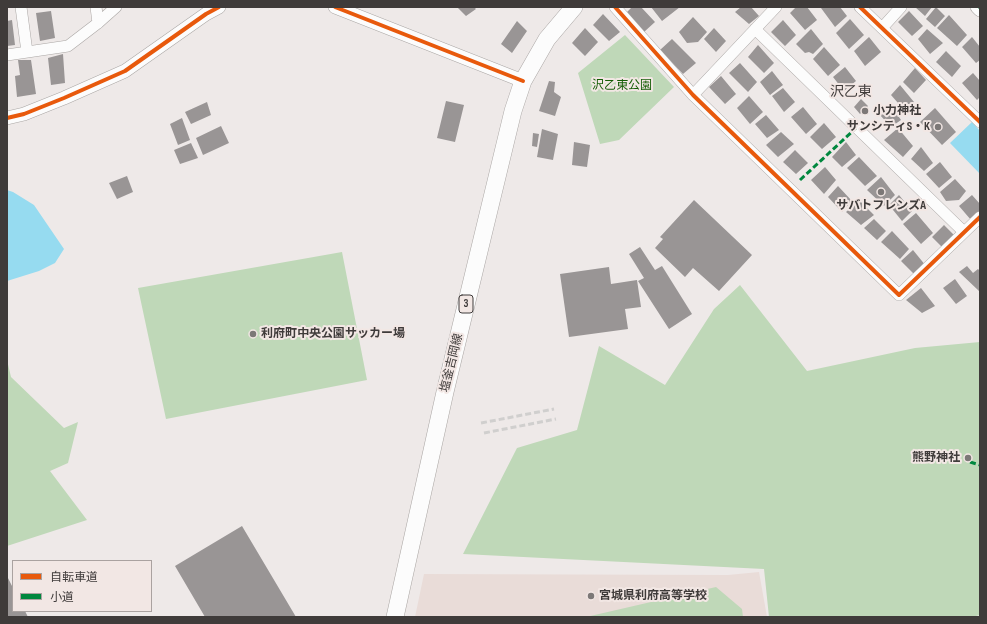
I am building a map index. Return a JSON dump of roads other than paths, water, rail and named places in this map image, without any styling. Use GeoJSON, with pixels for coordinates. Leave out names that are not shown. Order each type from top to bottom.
{"type":"FeatureCollection","features":[{"type":"Feature","properties":{"kind":"main road","name":"塩釜吉岡線"},"geometry":{"type":"LineString","coordinates":[[395,617],[445,392],[513,111],[523,81],[547,40],[574,7]]}},
{"type":"Feature","properties":{"kind":"street"},"geometry":{"type":"LineString","coordinates":[[21,7],[27,52]]}},
{"type":"Feature","properties":{"kind":"street"},"geometry":{"type":"LineString","coordinates":[[96,7],[98,22]]}},
{"type":"Feature","properties":{"kind":"street"},"geometry":{"type":"LineString","coordinates":[[7,55],[68,46],[116,7]]}},
{"type":"Feature","properties":{"kind":"street"},"geometry":{"type":"LineString","coordinates":[[7,118],[24,114],[125,71],[218,7]]}},
{"type":"Feature","properties":{"kind":"street"},"geometry":{"type":"LineString","coordinates":[[335,7],[523,81]]}},
{"type":"Feature","properties":{"kind":"street"},"geometry":{"type":"LineString","coordinates":[[615,7],[693,95],[899,295],[980,217]]}},
{"type":"Feature","properties":{"kind":"street"},"geometry":{"type":"LineString","coordinates":[[693,95],[776,7]]}},
{"type":"Feature","properties":{"kind":"street"},"geometry":{"type":"LineString","coordinates":[[860,7],[980,122]]}},
{"type":"Feature","properties":{"kind":"street"},"geometry":{"type":"LineString","coordinates":[[882,28],[901,7]]}},
{"type":"Feature","properties":{"kind":"street"},"geometry":{"type":"LineString","coordinates":[[977,7],[980,10]]}},
{"type":"Feature","properties":{"kind":"street"},"geometry":{"type":"LineString","coordinates":[[755,29],[964,232]]}},
{"type":"Feature","properties":{"kind":"water"},"geometry":{"type":"Polygon","coordinates":[[[972,122],[980,131],[980,174],[950,143],[972,122]]]}},
{"type":"Feature","properties":{"kind":"water"},"geometry":{"type":"Polygon","coordinates":[[[7,190],[34,205],[64,249],[55,263],[39,271],[7,281],[7,190]]]}},
{"type":"Feature","properties":{"kind":"railway"},"geometry":{"type":"LineString","coordinates":[[481,423],[554,409]]}},
{"type":"Feature","properties":{"kind":"railway"},"geometry":{"type":"LineString","coordinates":[[484,433],[556,419]]}},
{"type":"Feature","properties":{"kind":"place","name":"小力神社"},"geometry":{"type":"Point","coordinates":[865,111]}},
{"type":"Feature","properties":{"kind":"place","name":"サンシティS・K"},"geometry":{"type":"Point","coordinates":[938,127]}},
{"type":"Feature","properties":{"kind":"place","name":"サバトフレンズA"},"geometry":{"type":"Point","coordinates":[881,192]}},
{"type":"Feature","properties":{"kind":"place","name":"利府町中央公園サッカー場"},"geometry":{"type":"Point","coordinates":[253,334]}},
{"type":"Feature","properties":{"kind":"place","name":"熊野神社"},"geometry":{"type":"Point","coordinates":[968,458]}},
{"type":"Feature","properties":{"kind":"place","name":"宮城県利府高等学校"},"geometry":{"type":"Point","coordinates":[591,596]}},
{"type":"Feature","properties":{"kind":"district","name":"沢乙東"},"geometry":{"type":"Point","coordinates":[851,92]}},
{"type":"Feature","properties":{"kind":"park label","name":"沢乙東公園"},"geometry":{"type":"Point","coordinates":[622,86]}}]}
